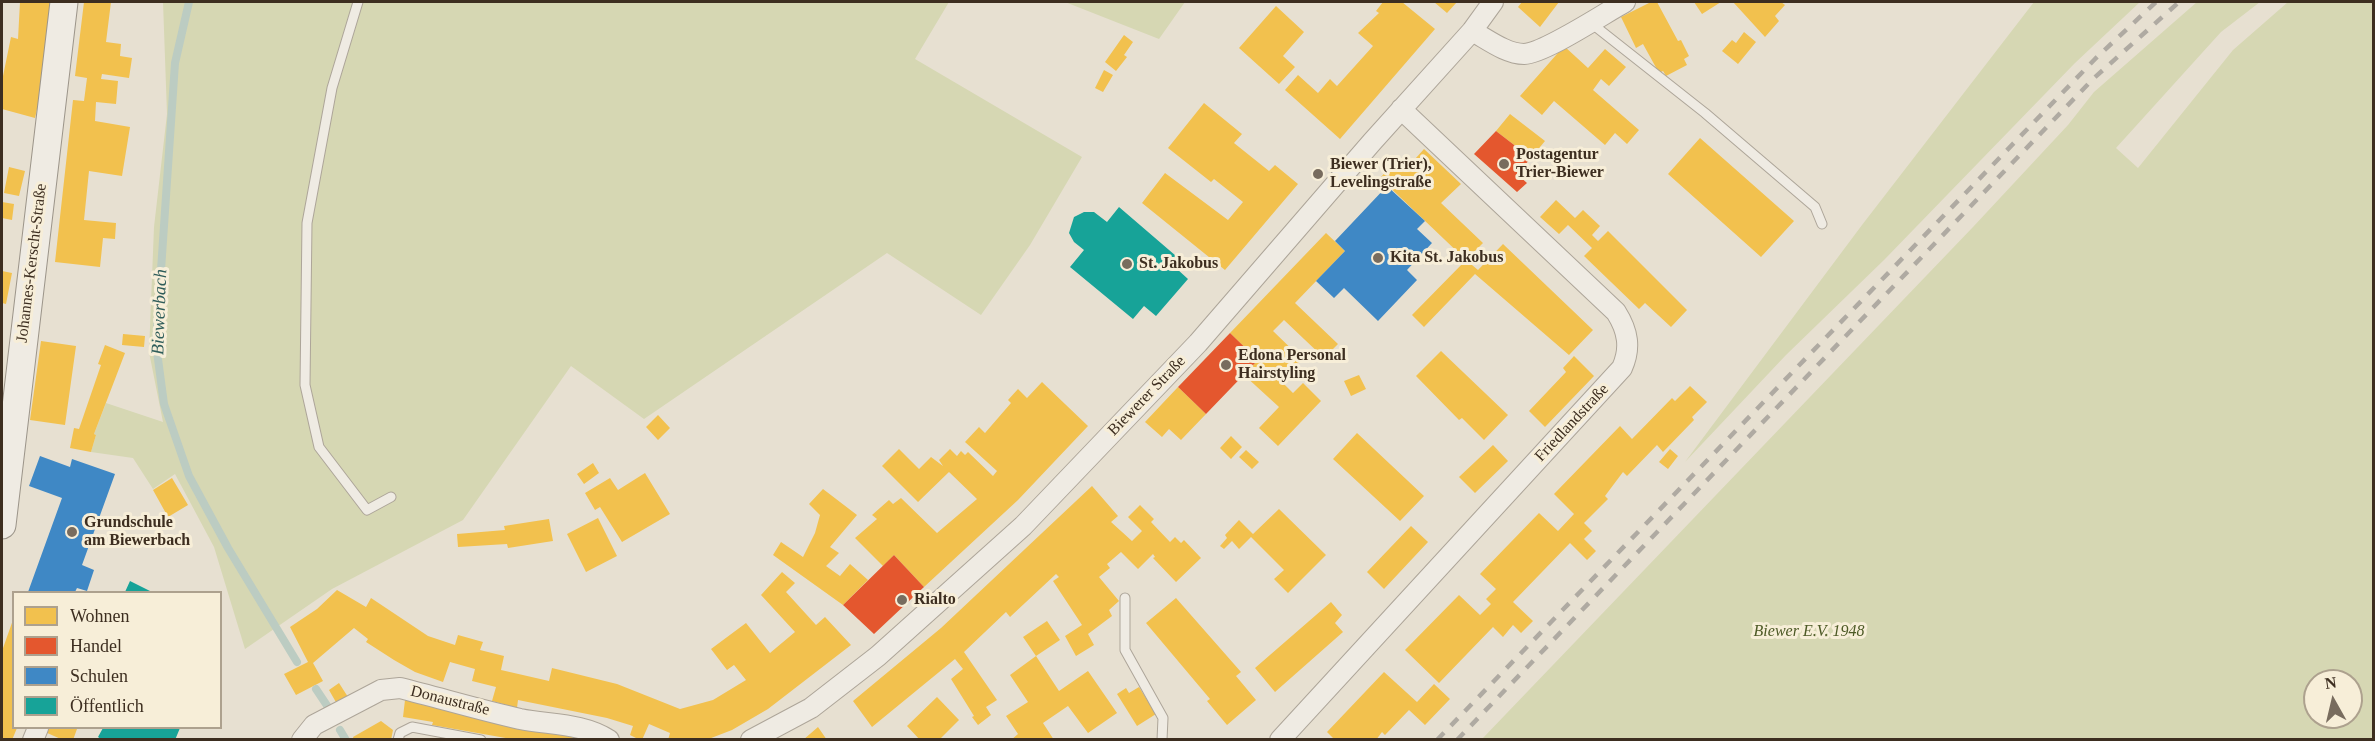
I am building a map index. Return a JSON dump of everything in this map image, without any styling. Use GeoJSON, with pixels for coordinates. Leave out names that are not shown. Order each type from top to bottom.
{"type":"FeatureCollection","features":[{"type":"Feature","properties":{"kind":"street","name":"Johannes-Kerscht-Straße"},"geometry":{"type":"LineString","coordinates":[[2,525],[64,2]]}},
{"type":"Feature","properties":{"kind":"street","name":"Biewerer Straße"},"geometry":{"type":"LineString","coordinates":[[752,740],[811,708],[878,656],[1023,526],[1198,343],[1401,109],[1473,31],[1493,2]]}},
{"type":"Feature","properties":{"kind":"street"},"geometry":{"type":"LineString","coordinates":[[1473,31],[1505,50],[1524,54],[1548,45],[1624,2]]}},
{"type":"Feature","properties":{"kind":"street","name":"Friedlandstraße"},"geometry":{"type":"LineString","coordinates":[[1280,740],[1622,369],[1629,353],[1624,325],[1616,312],[1401,109]]}},
{"type":"Feature","properties":{"kind":"street","name":"Donaustraße"},"geometry":{"type":"LineString","coordinates":[[308,732],[381,690],[399,688],[522,719],[563,724],[601,734],[609,740]]}},
{"type":"Feature","properties":{"kind":"lane"},"geometry":{"type":"LineString","coordinates":[[358,2],[332,88],[307,223],[305,385],[319,447],[367,510],[391,497]]}},
{"type":"Feature","properties":{"kind":"lane"},"geometry":{"type":"LineString","coordinates":[[1589,22],[1706,113],[1815,207],[1822,224]]}},
{"type":"Feature","properties":{"kind":"lane"},"geometry":{"type":"LineString","coordinates":[[1125,597],[1125,650],[1163,718],[1162,740]]}},
{"type":"Feature","properties":{"kind":"lane"},"geometry":{"type":"LineString","coordinates":[[398,740],[400,733],[412,726],[481,740]]}},
{"type":"Feature","properties":{"kind":"green space"},"geometry":{"type":"Polygon","coordinates":[[[163,2],[949,2],[915,59],[1082,157],[1030,245],[981,315],[887,253],[644,419],[571,366],[463,520],[332,589],[245,649],[214,547],[175,474],[153,489],[133,458],[91,452],[96,435],[94,434],[106,403],[163,422],[149,352],[154,227],[167,114],[163,2]]]}},
{"type":"Feature","properties":{"kind":"green space"},"geometry":{"type":"Polygon","coordinates":[[[1065,2],[1185,2],[1159,39],[1065,2]]]}},
{"type":"Feature","properties":{"kind":"green space"},"geometry":{"type":"Polygon","coordinates":[[[2034,2],[2140,2],[2075,63],[1884,260],[1786,355],[1685,462],[1862,225],[2034,2]]]}},
{"type":"Feature","properties":{"kind":"green space","name":"Biewer E.V. 1948"},"geometry":{"type":"Polygon","coordinates":[[[2197,2],[2260,2],[2221,32],[2116,148],[2138,168],[2233,50],[2288,2],[2373,2],[2373,739],[1482,739],[1973,227],[2068,125],[2094,92],[2197,2]]]}},
{"type":"Feature","properties":{"kind":"building: Wohnen"},"geometry":{"type":"Polygon","coordinates":[[[20,2],[54,2],[51,46],[35,118],[2,109],[2,81],[11,37],[18,39],[20,2]]]}},
{"type":"Feature","properties":{"kind":"building: Wohnen"},"geometry":{"type":"Polygon","coordinates":[[[84,2],[111,2],[106,42],[121,44],[120,56],[132,58],[129,78],[102,74],[101,79],[118,81],[116,104],[96,102],[95,121],[130,127],[122,176],[89,171],[84,220],[116,223],[115,239],[103,238],[100,267],[55,262],[73,100],[84,101],[87,78],[75,76],[84,2]]]}},
{"type":"Feature","properties":{"kind":"building: Wohnen"},"geometry":{"type":"Polygon","coordinates":[[[1383,2],[1402,2],[1435,29],[1340,139],[1285,90],[1298,75],[1318,93],[1330,79],[1337,86],[1373,46],[1358,33],[1379,13],[1376,11],[1383,2]]]}},
{"type":"Feature","properties":{"kind":"building: Wohnen"},"geometry":{"type":"Polygon","coordinates":[[[1434,2],[1457,2],[1447,13],[1434,2]]]}},
{"type":"Feature","properties":{"kind":"building: Wohnen"},"geometry":{"type":"Polygon","coordinates":[[[1522,2],[1559,2],[1540,27],[1518,7],[1522,2]]]}},
{"type":"Feature","properties":{"kind":"building: Wohnen"},"geometry":{"type":"Polygon","coordinates":[[[1651,2],[1657,2],[1678,41],[1681,40],[1689,56],[1684,59],[1687,65],[1666,76],[1663,71],[1659,73],[1643,44],[1636,48],[1621,17],[1651,2]]]}},
{"type":"Feature","properties":{"kind":"building: Wohnen"},"geometry":{"type":"Polygon","coordinates":[[[1694,2],[1721,2],[1702,14],[1694,2]]]}},
{"type":"Feature","properties":{"kind":"building: Wohnen"},"geometry":{"type":"Polygon","coordinates":[[[1733,2],[1781,2],[1785,5],[1775,16],[1779,21],[1765,37],[1733,2]]]}},
{"type":"Feature","properties":{"kind":"building: Wohnen"},"geometry":{"type":"Polygon","coordinates":[[[1276,6],[1304,32],[1283,56],[1295,67],[1279,84],[1239,48],[1276,6]]]}},
{"type":"Feature","properties":{"kind":"building: Wohnen"},"geometry":{"type":"Polygon","coordinates":[[[1744,32],[1756,42],[1738,64],[1722,51],[1732,40],[1736,43],[1744,32]]]}},
{"type":"Feature","properties":{"kind":"building: Wohnen"},"geometry":{"type":"Polygon","coordinates":[[[1124,35],[1133,42],[1124,55],[1127,57],[1116,71],[1105,62],[1124,35]]]}},
{"type":"Feature","properties":{"kind":"building: Wohnen"},"geometry":{"type":"Polygon","coordinates":[[[1564,46],[1588,68],[1605,49],[1626,67],[1609,86],[1601,79],[1593,90],[1639,130],[1627,144],[1615,133],[1605,145],[1554,101],[1542,115],[1520,96],[1564,46]]]}},
{"type":"Feature","properties":{"kind":"building: Wohnen"},"geometry":{"type":"Polygon","coordinates":[[[1104,70],[1113,75],[1103,92],[1095,88],[1104,70]]]}},
{"type":"Feature","properties":{"kind":"building: Wohnen"},"geometry":{"type":"Polygon","coordinates":[[[1204,103],[1242,134],[1234,143],[1269,171],[1275,165],[1298,184],[1225,270],[1142,203],[1165,173],[1228,220],[1243,202],[1214,179],[1211,182],[1168,148],[1204,103]]]}},
{"type":"Feature","properties":{"kind":"building: Wohnen"},"geometry":{"type":"Polygon","coordinates":[[[1510,114],[1545,141],[1531,158],[1496,131],[1510,114]]]}},
{"type":"Feature","properties":{"kind":"building: Wohnen"},"geometry":{"type":"Polygon","coordinates":[[[1700,138],[1794,221],[1761,257],[1668,174],[1700,138]]]}},
{"type":"Feature","properties":{"kind":"building: Wohnen"},"geometry":{"type":"Polygon","coordinates":[[[1424,149],[1461,184],[1441,203],[1483,243],[1466,260],[1380,178],[1398,159],[1407,168],[1424,149]]]}},
{"type":"Feature","properties":{"kind":"building: Wohnen"},"geometry":{"type":"Polygon","coordinates":[[[9,167],[25,171],[19,196],[4,193],[9,167]]]}},
{"type":"Feature","properties":{"kind":"building: Wohnen"},"geometry":{"type":"Polygon","coordinates":[[[1556,200],[1575,218],[1583,210],[1600,226],[1592,235],[1598,241],[1608,231],[1687,310],[1671,327],[1645,303],[1639,309],[1584,256],[1592,248],[1568,225],[1559,234],[1540,217],[1556,200]]]}},
{"type":"Feature","properties":{"kind":"building: Wohnen"},"geometry":{"type":"Polygon","coordinates":[[[2,202],[14,204],[12,220],[2,218],[2,202]]]}},
{"type":"Feature","properties":{"kind":"building: Wohnen"},"geometry":{"type":"Polygon","coordinates":[[[1326,233],[1345,251],[1295,303],[1338,344],[1324,358],[1284,320],[1273,331],[1302,359],[1281,381],[1293,393],[1303,383],[1321,401],[1278,446],[1259,428],[1279,407],[1244,375],[1258,360],[1230,333],[1326,233]]]}},
{"type":"Feature","properties":{"kind":"building: Wohnen"},"geometry":{"type":"Polygon","coordinates":[[[1503,244],[1593,330],[1569,355],[1475,274],[1424,327],[1412,315],[1466,260],[1478,270],[1503,244]]]}},
{"type":"Feature","properties":{"kind":"building: Wohnen"},"geometry":{"type":"Polygon","coordinates":[[[2,271],[12,273],[6,304],[2,303],[2,271]]]}},
{"type":"Feature","properties":{"kind":"building: Wohnen"},"geometry":{"type":"Polygon","coordinates":[[[123,334],[145,336],[144,347],[122,345],[123,334]]]}},
{"type":"Feature","properties":{"kind":"building: Wohnen"},"geometry":{"type":"Polygon","coordinates":[[[41,341],[76,346],[65,425],[30,420],[41,341]]]}},
{"type":"Feature","properties":{"kind":"building: Wohnen"},"geometry":{"type":"Polygon","coordinates":[[[105,345],[125,353],[94,434],[96,435],[91,452],[70,448],[74,428],[79,429],[101,365],[98,364],[105,345]]]}},
{"type":"Feature","properties":{"kind":"building: Wohnen"},"geometry":{"type":"Polygon","coordinates":[[[1441,351],[1508,415],[1484,440],[1462,418],[1459,420],[1416,376],[1441,351]]]}},
{"type":"Feature","properties":{"kind":"building: Wohnen"},"geometry":{"type":"Polygon","coordinates":[[[1574,356],[1594,376],[1545,427],[1529,411],[1566,372],[1563,368],[1574,356]]]}},
{"type":"Feature","properties":{"kind":"building: Wohnen"},"geometry":{"type":"Polygon","coordinates":[[[1359,375],[1366,389],[1351,396],[1344,381],[1359,375]]]}},
{"type":"Feature","properties":{"kind":"building: Wohnen"},"geometry":{"type":"Polygon","coordinates":[[[1042,382],[1088,426],[1018,500],[924,587],[894,555],[883,566],[855,538],[877,519],[872,515],[889,500],[893,504],[901,498],[937,533],[977,499],[949,472],[918,502],[882,466],[899,449],[919,469],[931,457],[943,466],[939,460],[950,449],[957,456],[961,451],[965,455],[968,452],[993,476],[997,471],[965,442],[979,427],[985,433],[1011,403],[1008,400],[1018,389],[1027,398],[1042,382]]]}},
{"type":"Feature","properties":{"kind":"building: Wohnen"},"geometry":{"type":"Polygon","coordinates":[[[1690,386],[1707,402],[1692,417],[1694,420],[1663,452],[1657,445],[1627,476],[1623,472],[1605,496],[1608,499],[1584,523],[1592,531],[1584,539],[1596,551],[1587,560],[1570,543],[1513,602],[1533,621],[1521,633],[1513,625],[1503,637],[1493,627],[1439,683],[1405,650],[1459,595],[1480,615],[1491,604],[1486,599],[1496,589],[1480,574],[1539,513],[1558,531],[1574,514],[1554,494],[1620,426],[1632,439],[1672,398],[1675,401],[1690,386]]]}},
{"type":"Feature","properties":{"kind":"building: Wohnen"},"geometry":{"type":"Polygon","coordinates":[[[1178,387],[1206,414],[1181,440],[1169,429],[1162,437],[1145,422],[1178,387]]]}},
{"type":"Feature","properties":{"kind":"building: Wohnen"},"geometry":{"type":"Polygon","coordinates":[[[658,415],[670,428],[658,440],[646,427],[658,415]]]}},
{"type":"Feature","properties":{"kind":"building: Wohnen"},"geometry":{"type":"Polygon","coordinates":[[[1357,433],[1424,496],[1400,521],[1333,459],[1357,433]]]}},
{"type":"Feature","properties":{"kind":"building: Wohnen"},"geometry":{"type":"Polygon","coordinates":[[[1231,436],[1242,447],[1231,459],[1220,448],[1231,436]]]}},
{"type":"Feature","properties":{"kind":"building: Wohnen"},"geometry":{"type":"Polygon","coordinates":[[[1493,445],[1508,461],[1475,493],[1459,477],[1493,445]]]}},
{"type":"Feature","properties":{"kind":"building: Wohnen"},"geometry":{"type":"Polygon","coordinates":[[[1670,449],[1678,456],[1668,469],[1659,462],[1670,449]]]}},
{"type":"Feature","properties":{"kind":"building: Wohnen"},"geometry":{"type":"Polygon","coordinates":[[[1246,450],[1259,462],[1252,469],[1239,457],[1246,450]]]}},
{"type":"Feature","properties":{"kind":"building: Wohnen"},"geometry":{"type":"Polygon","coordinates":[[[593,463],[599,473],[584,484],[577,474],[593,463]]]}},
{"type":"Feature","properties":{"kind":"building: Wohnen"},"geometry":{"type":"Polygon","coordinates":[[[645,473],[670,514],[622,542],[600,507],[595,510],[585,493],[610,478],[618,490],[645,473]]]}},
{"type":"Feature","properties":{"kind":"building: Wohnen"},"geometry":{"type":"Polygon","coordinates":[[[172,478],[188,505],[168,517],[153,490],[172,478]]]}},
{"type":"Feature","properties":{"kind":"building: Wohnen"},"geometry":{"type":"Polygon","coordinates":[[[1092,486],[1118,516],[1111,522],[1132,541],[1142,531],[1128,517],[1140,505],[1154,519],[1151,522],[1170,542],[1175,537],[1181,543],[1184,540],[1201,558],[1176,582],[1153,558],[1155,557],[1153,554],[1138,569],[1121,552],[1107,564],[1110,568],[1099,577],[1119,601],[1109,610],[1112,616],[1088,634],[1094,645],[1076,656],[1065,636],[1082,625],[1053,581],[1059,577],[1056,574],[1010,617],[1006,612],[964,652],[997,700],[986,707],[991,715],[978,725],[972,717],[974,716],[951,679],[963,669],[955,659],[872,727],[853,701],[941,628],[1092,486]]]}},
{"type":"Feature","properties":{"kind":"building: Wohnen"},"geometry":{"type":"Polygon","coordinates":[[[823,489],[857,515],[830,547],[839,553],[826,566],[840,576],[850,564],[868,580],[843,605],[773,555],[781,542],[803,557],[815,533],[820,515],[809,504],[823,489]]]}},
{"type":"Feature","properties":{"kind":"building: Wohnen"},"geometry":{"type":"Polygon","coordinates":[[[1279,509],[1326,555],[1288,593],[1274,579],[1284,570],[1251,537],[1239,549],[1232,541],[1224,549],[1220,546],[1227,538],[1225,535],[1239,520],[1253,534],[1279,509]]]}},
{"type":"Feature","properties":{"kind":"building: Wohnen"},"geometry":{"type":"Polygon","coordinates":[[[598,518],[617,556],[586,572],[567,534],[598,518]]]}},
{"type":"Feature","properties":{"kind":"building: Wohnen"},"geometry":{"type":"Polygon","coordinates":[[[549,519],[553,541],[508,548],[507,544],[458,547],[457,534],[505,530],[504,526],[549,519]]]}},
{"type":"Feature","properties":{"kind":"building: Wohnen"},"geometry":{"type":"Polygon","coordinates":[[[1411,526],[1428,542],[1384,589],[1367,572],[1411,526]]]}},
{"type":"Feature","properties":{"kind":"building: Wohnen"},"geometry":{"type":"Polygon","coordinates":[[[782,572],[795,583],[786,592],[816,625],[825,617],[851,645],[768,709],[732,730],[706,740],[668,740],[670,733],[649,724],[640,740],[630,735],[633,726],[607,718],[518,700],[517,708],[492,701],[496,687],[472,681],[475,669],[450,662],[443,682],[415,672],[394,660],[366,642],[368,639],[354,628],[313,663],[323,681],[296,695],[284,674],[308,662],[290,627],[317,609],[337,590],[366,607],[371,598],[428,636],[455,645],[458,635],[483,642],[480,650],[504,656],[501,670],[549,681],[552,668],[617,684],[680,709],[713,700],[746,680],[734,665],[727,670],[711,649],[746,623],[770,653],[795,632],[761,595],[782,572]]]}},
{"type":"Feature","properties":{"kind":"building: Wohnen"},"geometry":{"type":"Polygon","coordinates":[[[1176,598],[1241,672],[1236,676],[1256,700],[1227,725],[1207,701],[1210,699],[1146,623],[1176,598]]]}},
{"type":"Feature","properties":{"kind":"building: Wohnen"},"geometry":{"type":"Polygon","coordinates":[[[1331,602],[1342,615],[1335,623],[1343,632],[1275,692],[1255,668],[1331,602]]]}},
{"type":"Feature","properties":{"kind":"building: Wohnen"},"geometry":{"type":"Polygon","coordinates":[[[1047,621],[1060,640],[1036,656],[1023,637],[1047,621]]]}},
{"type":"Feature","properties":{"kind":"building: Wohnen"},"geometry":{"type":"Polygon","coordinates":[[[12,623],[12,729],[17,729],[12,740],[2,740],[2,651],[12,623]]]}},
{"type":"Feature","properties":{"kind":"building: Wohnen"},"geometry":{"type":"Polygon","coordinates":[[[1036,656],[1059,691],[1088,671],[1117,713],[1088,733],[1068,706],[1043,723],[1054,740],[1011,740],[1018,734],[1006,716],[1028,702],[1010,675],[1036,656]]]}},
{"type":"Feature","properties":{"kind":"building: Wohnen"},"geometry":{"type":"Polygon","coordinates":[[[1384,672],[1417,702],[1434,684],[1450,699],[1425,725],[1409,710],[1385,735],[1382,732],[1376,740],[1335,740],[1327,732],[1384,672]]]}},
{"type":"Feature","properties":{"kind":"building: Wohnen"},"geometry":{"type":"Polygon","coordinates":[[[339,683],[348,697],[337,704],[329,690],[339,683]]]}},
{"type":"Feature","properties":{"kind":"building: Wohnen"},"geometry":{"type":"Polygon","coordinates":[[[1139,687],[1156,714],[1137,726],[1117,694],[1126,688],[1129,693],[1139,687]]]}},
{"type":"Feature","properties":{"kind":"building: Wohnen"},"geometry":{"type":"Polygon","coordinates":[[[937,697],[959,720],[939,740],[920,740],[907,726],[937,697]]]}},
{"type":"Feature","properties":{"kind":"building: Wohnen"},"geometry":{"type":"Polygon","coordinates":[[[405,700],[584,740],[517,740],[432,725],[433,722],[403,717],[405,700]]]}},
{"type":"Feature","properties":{"kind":"building: Wohnen"},"geometry":{"type":"Polygon","coordinates":[[[381,721],[393,730],[391,740],[354,740],[353,737],[381,721]]]}},
{"type":"Feature","properties":{"kind":"building: Wohnen"},"geometry":{"type":"Polygon","coordinates":[[[818,727],[827,740],[803,740],[818,727]]]}},
{"type":"Feature","properties":{"kind":"building: Wohnen"},"geometry":{"type":"Polygon","coordinates":[[[46,729],[77,729],[73,740],[63,740],[45,732],[46,729]]]}},
{"type":"Feature","properties":{"kind":"building: Handel"},"geometry":{"type":"Polygon","coordinates":[[[1496,131],[1531,158],[1517,174],[1527,183],[1517,192],[1474,154],[1496,131]]]}},
{"type":"Feature","properties":{"kind":"building: Handel"},"geometry":{"type":"Polygon","coordinates":[[[1230,333],[1258,360],[1206,414],[1178,387],[1230,333]]]}},
{"type":"Feature","properties":{"kind":"building: Handel"},"geometry":{"type":"Polygon","coordinates":[[[894,555],[924,587],[874,634],[843,605],[894,555]]]}},
{"type":"Feature","properties":{"kind":"building: Schulen","name":"Kita St. Jakobus"},"geometry":{"type":"Polygon","coordinates":[[[1387,186],[1425,221],[1417,229],[1432,243],[1407,270],[1417,280],[1378,321],[1344,288],[1334,298],[1316,281],[1345,251],[1335,241],[1387,186]]]}},
{"type":"Feature","properties":{"kind":"building: Schulen","name":"Grundschule am Biewerbach"},"geometry":{"type":"Polygon","coordinates":[[[40,456],[70,467],[72,459],[115,474],[82,565],[94,570],[87,591],[77,588],[76,591],[28,591],[62,498],[29,486],[40,456]]]}},
{"type":"Feature","properties":{"kind":"building: Öffentlich","name":"St. Jakobus"},"geometry":{"type":"Polygon","coordinates":[[[1119,207],[1183,262],[1177,269],[1188,279],[1156,316],[1144,306],[1133,319],[1070,267],[1084,250],[1074,242],[1069,233],[1074,217],[1084,212],[1094,212],[1107,222],[1119,207]]]}},
{"type":"Feature","properties":{"kind":"building: Öffentlich"},"geometry":{"type":"Polygon","coordinates":[[[130,581],[150,591],[125,591],[130,581]]]}},
{"type":"Feature","properties":{"kind":"building: Öffentlich"},"geometry":{"type":"Polygon","coordinates":[[[102,729],[180,729],[175,740],[102,740],[98,737],[102,729]]]}},
{"type":"Feature","properties":{"kind":"waterway","name":"Biewerbach"},"geometry":{"type":"LineString","coordinates":[[189,2],[175,63],[156,344],[164,404],[189,476],[228,548],[297,662]]}},
{"type":"Feature","properties":{"kind":"waterway","name":"Biewerbach"},"geometry":{"type":"LineString","coordinates":[[316,689],[328,707]]}},
{"type":"Feature","properties":{"kind":"waterway","name":"Biewerbach"},"geometry":{"type":"LineString","coordinates":[[340,730],[346,740]]}},
{"type":"Feature","properties":{"kind":"railway"},"geometry":{"type":"LineString","coordinates":[[1437,740],[2096,58],[2156,2]]}},
{"type":"Feature","properties":{"kind":"railway"},"geometry":{"type":"LineString","coordinates":[[1457,740],[2093,79],[2179,2]]}},
{"type":"Feature","properties":{"kind":"place","name":"Postagentur Trier-Biewer"},"geometry":{"type":"Point","coordinates":[1504,164]}},
{"type":"Feature","properties":{"kind":"place","name":"Biewer (Trier), Levelingstraße"},"geometry":{"type":"Point","coordinates":[1318,174]}},
{"type":"Feature","properties":{"kind":"place","name":"Kita St. Jakobus"},"geometry":{"type":"Point","coordinates":[1378,258]}},
{"type":"Feature","properties":{"kind":"place","name":"St. Jakobus"},"geometry":{"type":"Point","coordinates":[1127,264]}},
{"type":"Feature","properties":{"kind":"place","name":"Edona Personal Hairstyling"},"geometry":{"type":"Point","coordinates":[1226,365]}},
{"type":"Feature","properties":{"kind":"place","name":"Grundschule am Biewerbach"},"geometry":{"type":"Point","coordinates":[72,532]}},
{"type":"Feature","properties":{"kind":"place","name":"Rialto"},"geometry":{"type":"Point","coordinates":[902,600]}}]}
